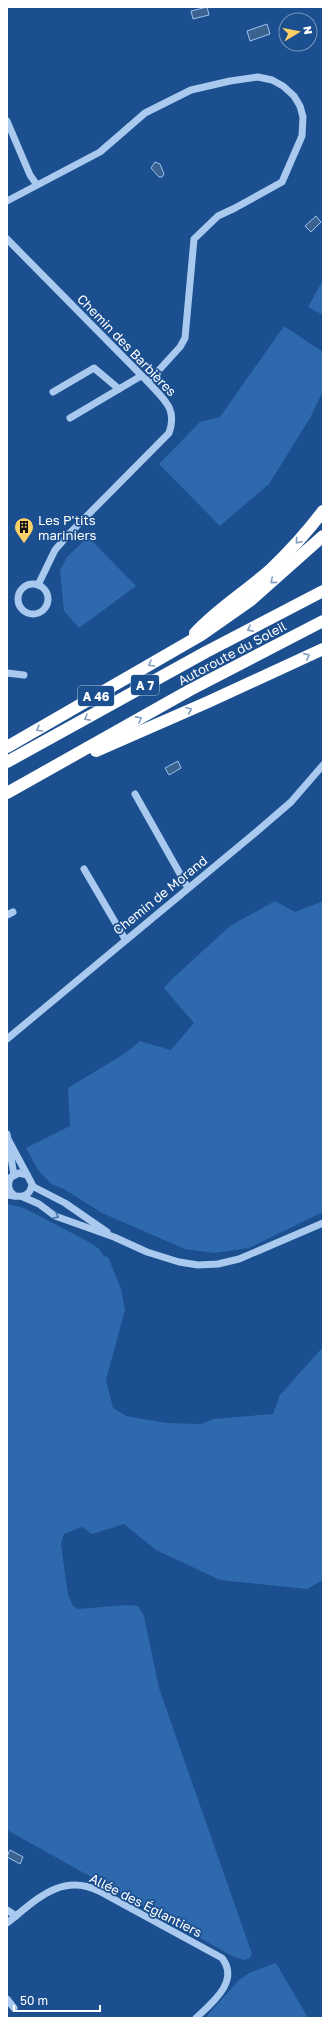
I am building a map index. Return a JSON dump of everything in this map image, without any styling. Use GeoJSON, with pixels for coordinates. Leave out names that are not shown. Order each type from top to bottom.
{"type":"FeatureCollection","features":[{"type":"Feature","properties":{"kind":"highway"},"geometry":{"type":"LineString","coordinates":[[185,645],[209,619],[274,565],[294,546],[323,511]]}},
{"type":"Feature","properties":{"kind":"highway","name":"A 46"},"geometry":{"type":"LineString","coordinates":[[7,747],[185,645],[251,600],[323,536]]}},
{"type":"Feature","properties":{"kind":"highway","name":"Autoroute du Soleil"},"geometry":{"type":"LineString","coordinates":[[7,762],[206,652],[323,591]]}},
{"type":"Feature","properties":{"kind":"highway","name":"Autoroute du Soleil"},"geometry":{"type":"LineString","coordinates":[[7,793],[190,690],[323,622]]}},
{"type":"Feature","properties":{"kind":"highway"},"geometry":{"type":"LineString","coordinates":[[32,779],[208,702],[323,649]]}},
{"type":"Feature","properties":{"kind":"street"},"geometry":{"type":"LineString","coordinates":[[7,201],[100,152],[145,113],[191,90],[230,81],[258,77],[272,80],[294,96],[300,106],[303,117],[302,136],[282,182],[218,216],[194,239],[185,338],[180,347],[148,382]]}},
{"type":"Feature","properties":{"kind":"street"},"geometry":{"type":"LineString","coordinates":[[7,121],[30,175],[37,185]]}},
{"type":"Feature","properties":{"kind":"street","name":"Chemin des Barbières"},"geometry":{"type":"LineString","coordinates":[[7,239],[148,382],[169,406],[173,423],[169,433],[55,550],[38,584]]}},
{"type":"Feature","properties":{"kind":"street"},"geometry":{"type":"LineString","coordinates":[[53,392],[94,368],[119,389]]}},
{"type":"Feature","properties":{"kind":"street"},"geometry":{"type":"LineString","coordinates":[[70,418],[141,376]]}},
{"type":"Feature","properties":{"kind":"street"},"geometry":{"type":"LineString","coordinates":[[38,584],[44,588],[48,601],[45,608],[40,612],[34,614],[27,613],[18,603],[20,590],[25,586],[38,584]]}},
{"type":"Feature","properties":{"kind":"street"},"geometry":{"type":"LineString","coordinates":[[7,673],[24,675]]}},
{"type":"Feature","properties":{"kind":"street","name":"Chemin de Morand"},"geometry":{"type":"LineString","coordinates":[[7,1039],[291,802],[323,766]]}},
{"type":"Feature","properties":{"kind":"street"},"geometry":{"type":"LineString","coordinates":[[135,794],[188,888]]}},
{"type":"Feature","properties":{"kind":"street"},"geometry":{"type":"LineString","coordinates":[[84,869],[125,939]]}},
{"type":"Feature","properties":{"kind":"street"},"geometry":{"type":"LineString","coordinates":[[8,1138],[30,1178],[32,1186],[29,1193],[19,1196]]}},
{"type":"Feature","properties":{"kind":"street"},"geometry":{"type":"LineString","coordinates":[[8,1138],[11,1177],[8,1187],[19,1196]]}},
{"type":"Feature","properties":{"kind":"street"},"geometry":{"type":"LineString","coordinates":[[11,1177],[18,1173],[27,1175]]}},
{"type":"Feature","properties":{"kind":"street"},"geometry":{"type":"LineString","coordinates":[[32,1186],[65,1203],[114,1237]]}},
{"type":"Feature","properties":{"kind":"street"},"geometry":{"type":"LineString","coordinates":[[7,1195],[19,1196],[39,1204],[55,1216],[114,1237],[147,1252],[179,1262],[198,1265],[218,1264],[239,1260],[323,1223]]}},
{"type":"Feature","properties":{"kind":"street","name":"Allée des Églantiers"},"geometry":{"type":"LineString","coordinates":[[7,1923],[57,1887],[72,1884],[90,1886],[217,1955],[225,1962],[229,1970],[226,1985],[212,2003],[196,2018]]}},
{"type":"Feature","properties":{"kind":"street"},"geometry":{"type":"LineString","coordinates":[[7,1910],[16,1916]]}},
{"type":"Feature","properties":{"kind":"street"},"geometry":{"type":"LineString","coordinates":[[7,1999],[14,2008]]}},
{"type":"Feature","properties":{"kind":"shaded area"},"geometry":{"type":"Polygon","coordinates":[[[207,7],[209,15],[193,19],[191,11],[207,7]]]}},
{"type":"Feature","properties":{"kind":"shaded area"},"geometry":{"type":"Polygon","coordinates":[[[267,24],[270,34],[250,41],[247,31],[267,24]]]}},
{"type":"Feature","properties":{"kind":"shaded area"},"geometry":{"type":"Polygon","coordinates":[[[155,162],[160,164],[164,174],[162,177],[159,177],[151,168],[155,162]]]}},
{"type":"Feature","properties":{"kind":"shaded area"},"geometry":{"type":"Polygon","coordinates":[[[316,216],[321,222],[311,232],[305,226],[316,216]]]}},
{"type":"Feature","properties":{"kind":"shaded area"},"geometry":{"type":"Polygon","coordinates":[[[323,280],[323,315],[308,307],[323,280]]]}},
{"type":"Feature","properties":{"kind":"shaded area"},"geometry":{"type":"Polygon","coordinates":[[[284,326],[323,352],[323,391],[310,418],[269,484],[220,526],[159,464],[200,422],[220,417],[284,326]]]}},
{"type":"Feature","properties":{"kind":"shaded area"},"geometry":{"type":"Polygon","coordinates":[[[88,537],[136,586],[79,628],[64,611],[60,571],[67,557],[88,537]]]}},
{"type":"Feature","properties":{"kind":"shaded area"},"geometry":{"type":"Polygon","coordinates":[[[178,761],[181,768],[169,775],[165,768],[178,761]]]}},
{"type":"Feature","properties":{"kind":"shaded area"},"geometry":{"type":"Polygon","coordinates":[[[275,901],[295,912],[323,901],[323,1212],[249,1248],[214,1253],[185,1249],[102,1213],[64,1189],[51,1184],[38,1170],[26,1148],[70,1126],[68,1088],[124,1054],[140,1041],[171,1050],[194,1023],[164,988],[230,926],[275,901]]]}},
{"type":"Feature","properties":{"kind":"shaded area"},"geometry":{"type":"Polygon","coordinates":[[[7,1204],[24,1208],[89,1242],[99,1249],[104,1256],[108,1257],[121,1289],[125,1310],[106,1380],[113,1408],[126,1416],[166,1423],[201,1424],[213,1419],[273,1414],[280,1395],[323,1347],[323,1580],[307,1589],[220,1580],[156,1550],[124,1524],[92,1534],[82,1527],[64,1534],[61,1544],[68,1595],[73,1606],[79,1609],[127,1605],[138,1606],[144,1616],[159,1688],[252,1954],[250,1958],[245,1960],[234,1957],[7,1830],[7,1204]]]}},
{"type":"Feature","properties":{"kind":"shaded area"},"geometry":{"type":"Polygon","coordinates":[[[10,1850],[23,1857],[20,1864],[7,1857],[10,1850]]]}},
{"type":"Feature","properties":{"kind":"shaded area"},"geometry":{"type":"Polygon","coordinates":[[[276,1963],[308,2018],[205,2018],[239,1980],[251,1972],[276,1963]]]}},
{"type":"Feature","properties":{"kind":"place","name":"Les P'tits mariniers"},"geometry":{"type":"Point","coordinates":[24,544]}}]}
